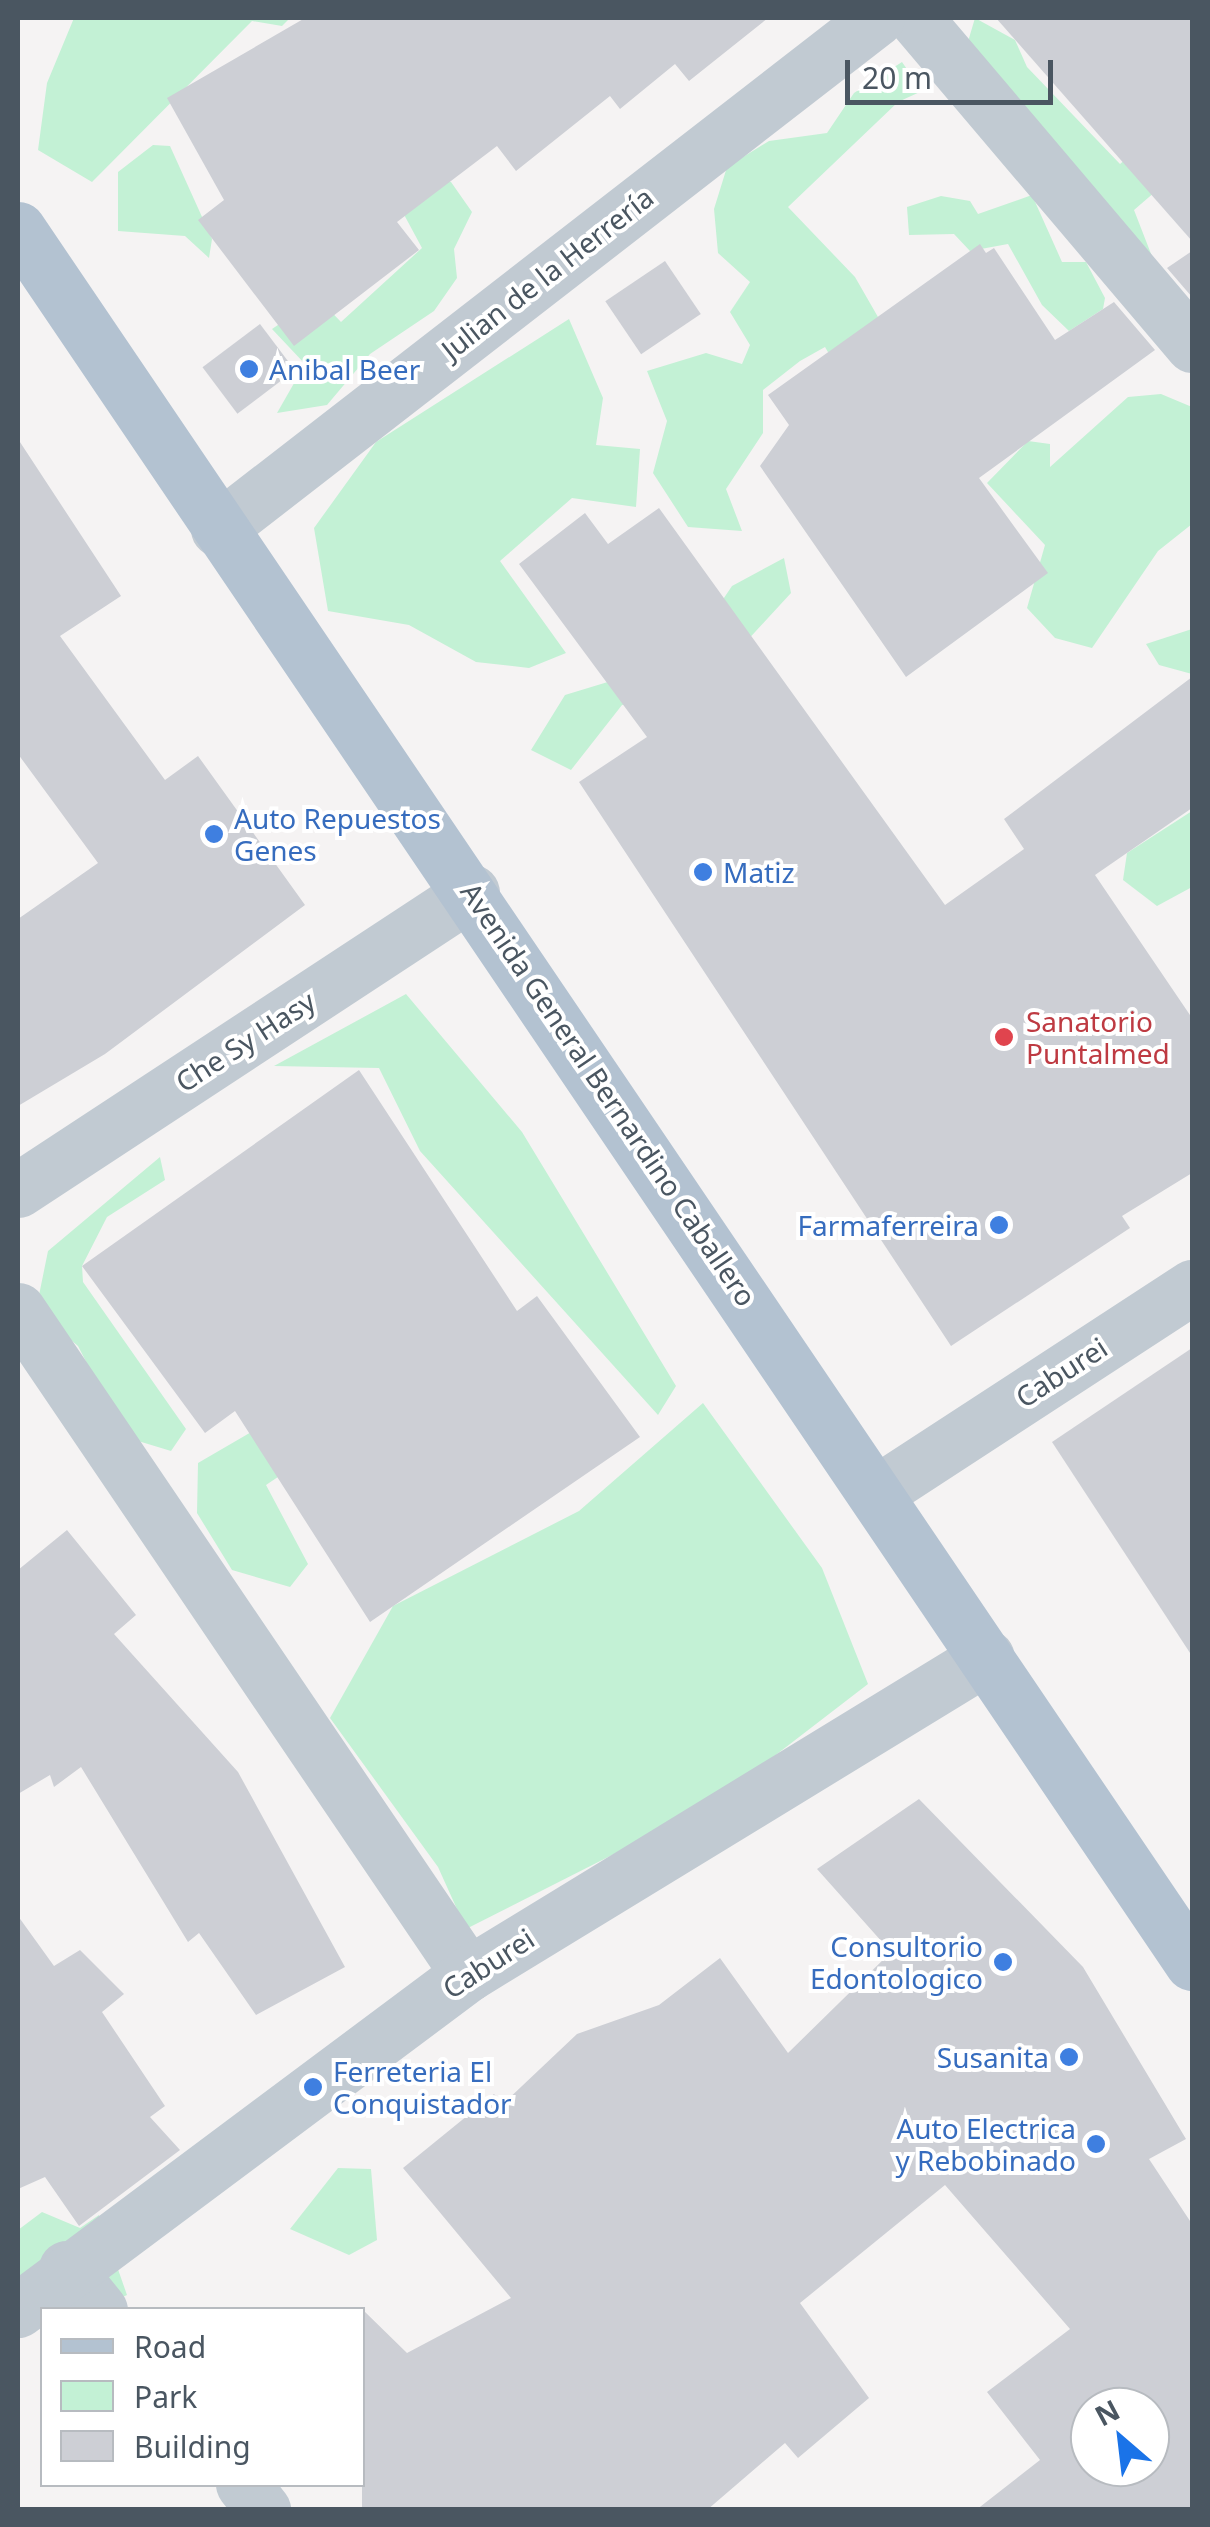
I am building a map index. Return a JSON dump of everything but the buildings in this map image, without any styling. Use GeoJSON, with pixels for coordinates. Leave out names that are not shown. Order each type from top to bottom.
{"type":"FeatureCollection","features":[{"type":"Feature","properties":{"kind":"main road","name":"Avenida General Bernardino Caballero"},"geometry":{"type":"LineString","coordinates":[[18,230],[218,529],[472,892],[879,1491],[1192,1963]]}},
{"type":"Feature","properties":{"kind":"street","name":"Julian de la Herrería"},"geometry":{"type":"LineString","coordinates":[[218,529],[877,18]]}},
{"type":"Feature","properties":{"kind":"street"},"geometry":{"type":"LineString","coordinates":[[914,18],[1192,345]]}},
{"type":"Feature","properties":{"kind":"street","name":"Che Sy Hasy"},"geometry":{"type":"LineString","coordinates":[[18,1190],[472,892]]}},
{"type":"Feature","properties":{"kind":"street","name":"Caburei"},"geometry":{"type":"LineString","coordinates":[[879,1491],[1192,1286]]}},
{"type":"Feature","properties":{"kind":"street"},"geometry":{"type":"LineString","coordinates":[[18,1310],[468,1974]]}},
{"type":"Feature","properties":{"kind":"street","name":"Caburei"},"geometry":{"type":"LineString","coordinates":[[18,2310],[66,2268],[468,1974],[987,1658]]}},
{"type":"Feature","properties":{"kind":"street"},"geometry":{"type":"LineString","coordinates":[[66,2268],[98,2307]]}},
{"type":"Feature","properties":{"kind":"street"},"geometry":{"type":"LineString","coordinates":[[245,2487],[263,2510]]}},
{"type":"Feature","properties":{"kind":"green space"},"geometry":{"type":"Polygon","coordinates":[[[74,18],[290,18],[282,26],[252,21],[92,182],[38,150],[47,83],[74,18]]]}},
{"type":"Feature","properties":{"kind":"green space"},"geometry":{"type":"Polygon","coordinates":[[[975,18],[1015,40],[1027,67],[1120,164],[1192,102],[1192,160],[1134,210],[1160,277],[964,55],[975,18]]]}},
{"type":"Feature","properties":{"kind":"green space"},"geometry":{"type":"Polygon","coordinates":[[[902,62],[922,91],[898,102],[788,207],[855,277],[905,364],[859,405],[825,347],[800,361],[763,390],[763,433],[726,489],[742,531],[688,527],[653,473],[667,421],[647,371],[706,353],[742,364],[750,345],[730,312],[750,282],[718,253],[714,209],[727,167],[769,141],[827,133],[854,93],[902,62]]]}},
{"type":"Feature","properties":{"kind":"green space"},"geometry":{"type":"Polygon","coordinates":[[[153,145],[170,146],[212,239],[209,258],[185,236],[118,231],[118,172],[153,145]]]}},
{"type":"Feature","properties":{"kind":"green space"},"geometry":{"type":"Polygon","coordinates":[[[411,170],[451,182],[472,212],[454,249],[457,278],[434,311],[370,354],[327,405],[277,413],[305,364],[272,329],[318,298],[341,322],[422,248],[387,183],[411,170]]]}},
{"type":"Feature","properties":{"kind":"green space"},"geometry":{"type":"Polygon","coordinates":[[[1032,195],[1062,262],[1086,262],[1105,298],[1103,309],[1069,331],[1042,305],[1008,244],[970,251],[954,234],[909,235],[907,207],[941,196],[970,201],[978,214],[1032,195]]]}},
{"type":"Feature","properties":{"kind":"green space"},"geometry":{"type":"Polygon","coordinates":[[[569,319],[603,398],[596,445],[640,449],[636,507],[572,498],[500,561],[566,653],[529,668],[476,662],[409,625],[328,611],[314,528],[376,442],[569,319]]]}},
{"type":"Feature","properties":{"kind":"green space"},"geometry":{"type":"Polygon","coordinates":[[[1161,394],[1192,407],[1192,524],[1158,551],[1092,648],[1055,638],[1027,608],[1045,545],[987,483],[1028,441],[1050,444],[1050,467],[1128,397],[1161,394]]]}},
{"type":"Feature","properties":{"kind":"green space"},"geometry":{"type":"Polygon","coordinates":[[[784,558],[791,593],[744,644],[669,701],[622,705],[571,770],[531,750],[565,695],[634,674],[693,644],[732,586],[784,558]]]}},
{"type":"Feature","properties":{"kind":"green space"},"geometry":{"type":"Polygon","coordinates":[[[1192,629],[1192,674],[1159,665],[1146,644],[1192,629]]]}},
{"type":"Feature","properties":{"kind":"green space"},"geometry":{"type":"Polygon","coordinates":[[[1192,811],[1192,887],[1157,906],[1123,880],[1127,853],[1192,811]]]}},
{"type":"Feature","properties":{"kind":"green space"},"geometry":{"type":"Polygon","coordinates":[[[406,994],[522,1132],[676,1386],[658,1415],[420,1151],[379,1068],[274,1066],[406,994]]]}},
{"type":"Feature","properties":{"kind":"green space"},"geometry":{"type":"Polygon","coordinates":[[[160,1157],[165,1180],[107,1217],[82,1266],[83,1282],[186,1429],[171,1451],[125,1437],[78,1346],[36,1310],[48,1251],[160,1157]]]}},
{"type":"Feature","properties":{"kind":"green space"},"geometry":{"type":"Polygon","coordinates":[[[306,1400],[333,1440],[266,1485],[308,1564],[290,1587],[232,1570],[197,1513],[198,1463],[306,1400]]]}},
{"type":"Feature","properties":{"kind":"green space"},"geometry":{"type":"Polygon","coordinates":[[[703,1403],[822,1568],[868,1684],[764,1764],[618,1852],[466,1929],[438,1867],[330,1718],[393,1606],[579,1511],[703,1403]]]}},
{"type":"Feature","properties":{"kind":"green space"},"geometry":{"type":"Polygon","coordinates":[[[338,2168],[371,2169],[377,2240],[349,2255],[290,2229],[338,2168]]]}},
{"type":"Feature","properties":{"kind":"green space"},"geometry":{"type":"Polygon","coordinates":[[[42,2212],[80,2228],[99,2215],[127,2295],[101,2307],[40,2307],[40,2311],[18,2319],[18,2230],[42,2212]]]}},
{"type":"Feature","properties":{"kind":"place","name":"Anibal Beer"},"geometry":{"type":"Point","coordinates":[249,369]}},
{"type":"Feature","properties":{"kind":"place","name":"Auto Repuestos Genes"},"geometry":{"type":"Point","coordinates":[214,834]}},
{"type":"Feature","properties":{"kind":"place","name":"Matiz"},"geometry":{"type":"Point","coordinates":[703,872]}},
{"type":"Feature","properties":{"kind":"place","name":"Sanatorio Puntalmed"},"geometry":{"type":"Point","coordinates":[1004,1037]}},
{"type":"Feature","properties":{"kind":"place","name":"Farmaferreira"},"geometry":{"type":"Point","coordinates":[999,1225]}},
{"type":"Feature","properties":{"kind":"place","name":"Consultorio Edontologico"},"geometry":{"type":"Point","coordinates":[1003,1962]}},
{"type":"Feature","properties":{"kind":"place","name":"Susanita"},"geometry":{"type":"Point","coordinates":[1069,2057]}},
{"type":"Feature","properties":{"kind":"place","name":"Ferreteria El Conquistador"},"geometry":{"type":"Point","coordinates":[313,2087]}},
{"type":"Feature","properties":{"kind":"place","name":"Auto Electrica y Rebobinado"},"geometry":{"type":"Point","coordinates":[1096,2144]}}]}
